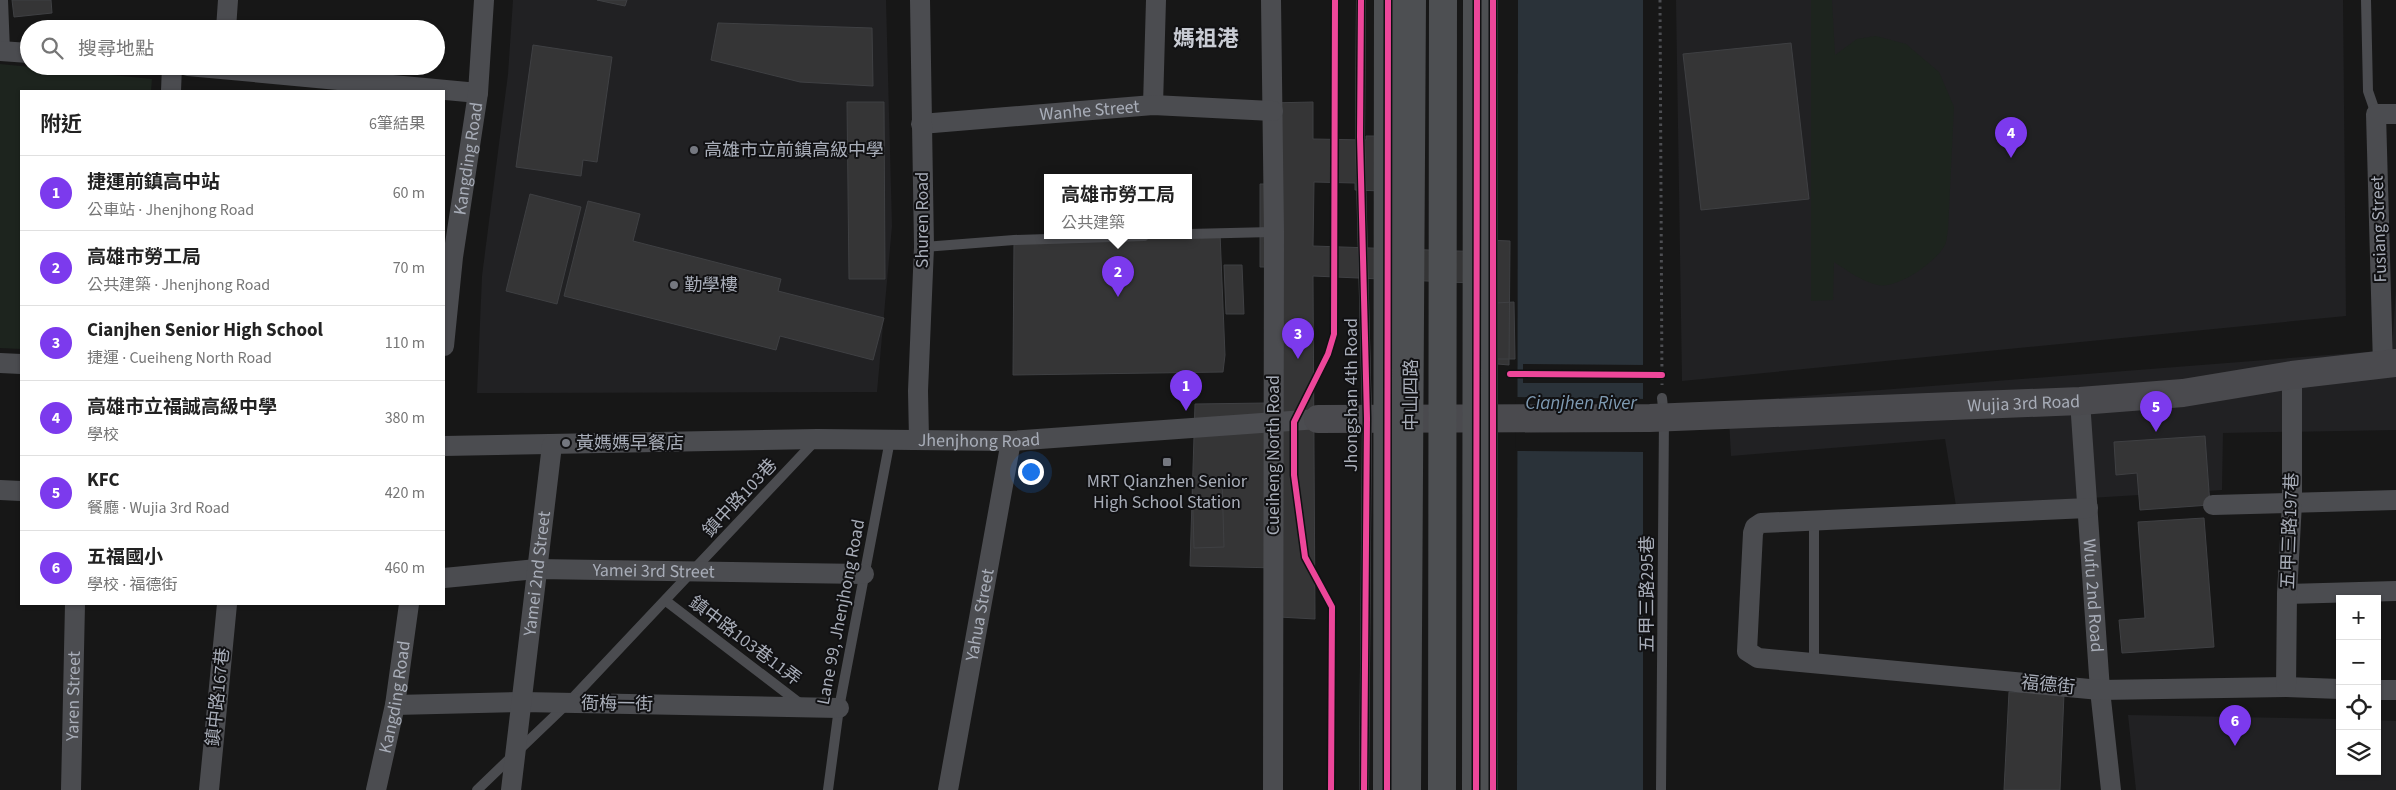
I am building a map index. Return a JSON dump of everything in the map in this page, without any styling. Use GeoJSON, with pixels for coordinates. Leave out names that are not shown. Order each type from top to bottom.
{"type":"FeatureCollection","features":[{"type":"Feature","properties":{"kind":"main road","name":"Jhongshan 4th Road"},"geometry":{"type":"LineString","coordinates":[[1387,790],[1388,0]]}},
{"type":"Feature","properties":{"kind":"main road","name":"中山四路"},"geometry":{"type":"LineString","coordinates":[[1407,790],[1388,418],[1412,0]]}},
{"type":"Feature","properties":{"kind":"main road","name":"中山四路"},"geometry":{"type":"LineString","coordinates":[[1442,790],[1444,418],[1443,0]]}},
{"type":"Feature","properties":{"kind":"main road"},"geometry":{"type":"LineString","coordinates":[[1476,790],[1494,418],[1477,0]]}},
{"type":"Feature","properties":{"kind":"main road","name":"Wujia 3rd Road"},"geometry":{"type":"LineString","coordinates":[[1494,418],[1659,411],[2080,402],[2182,393],[2292,375],[2389,364]]}},
{"type":"Feature","properties":{"kind":"main road","name":"Jhenjhong Road"},"geometry":{"type":"LineString","coordinates":[[1318,418],[1494,418]]}},
{"type":"Feature","properties":{"kind":"street"},"geometry":{"type":"LineString","coordinates":[[227,20],[228,0]]}},
{"type":"Feature","properties":{"kind":"street","name":"Kangding Road"},"geometry":{"type":"LineString","coordinates":[[445,336],[453,257],[478,93],[484,0]]}},
{"type":"Feature","properties":{"kind":"street","name":"Shuren Road"},"geometry":{"type":"LineString","coordinates":[[919,439],[918,391],[924,246],[920,0]]}},
{"type":"Feature","properties":{"kind":"street","name":"Wanhe Street"},"geometry":{"type":"LineString","coordinates":[[921,124],[1153,105],[1156,0]]}},
{"type":"Feature","properties":{"kind":"street","name":"Cueiheng North Road"},"geometry":{"type":"LineString","coordinates":[[1271,0],[1274,232],[1273,790]]}},
{"type":"Feature","properties":{"kind":"street"},"geometry":{"type":"LineString","coordinates":[[2,51],[20,52]]}},
{"type":"Feature","properties":{"kind":"street"},"geometry":{"type":"LineString","coordinates":[[171,90],[172,75]]}},
{"type":"Feature","properties":{"kind":"street"},"geometry":{"type":"LineString","coordinates":[[294,75],[478,93]]}},
{"type":"Feature","properties":{"kind":"street"},"geometry":{"type":"LineString","coordinates":[[1153,105],[1273,111]]}},
{"type":"Feature","properties":{"kind":"street"},"geometry":{"type":"LineString","coordinates":[[2376,114],[2396,114]]}},
{"type":"Feature","properties":{"kind":"street","name":"Fusiang Street"},"geometry":{"type":"LineString","coordinates":[[2376,114],[2389,364]]}},
{"type":"Feature","properties":{"kind":"street"},"geometry":{"type":"LineString","coordinates":[[0,363],[20,364]]}},
{"type":"Feature","properties":{"kind":"street","name":"五甲三路197巷"},"geometry":{"type":"LineString","coordinates":[[2286,687],[2287,594],[2292,503],[2292,375]]}},
{"type":"Feature","properties":{"kind":"street","name":"Wufu 2nd Road"},"geometry":{"type":"LineString","coordinates":[[2080,402],[2100,690],[2111,790]]}},
{"type":"Feature","properties":{"kind":"street","name":"Jhenjhong Road"},"geometry":{"type":"LineString","coordinates":[[445,446],[817,439],[1011,441],[1318,418]]}},
{"type":"Feature","properties":{"kind":"street","name":"Yahua Street"},"geometry":{"type":"LineString","coordinates":[[948,790],[1011,441]]}},
{"type":"Feature","properties":{"kind":"street","name":"Yamei 2nd Street"},"geometry":{"type":"LineString","coordinates":[[511,790],[552,445]]}},
{"type":"Feature","properties":{"kind":"street"},"geometry":{"type":"LineString","coordinates":[[0,490],[20,491]]}},
{"type":"Feature","properties":{"kind":"street"},"geometry":{"type":"LineString","coordinates":[[2213,505],[2396,500]]}},
{"type":"Feature","properties":{"kind":"street"},"geometry":{"type":"LineString","coordinates":[[1814,521],[2088,508]]}},
{"type":"Feature","properties":{"kind":"street","name":"福德街"},"geometry":{"type":"LineString","coordinates":[[1814,521],[1761,523],[1755,527],[1746,646],[1752,656],[2100,690],[2286,687],[2336,689]]}},
{"type":"Feature","properties":{"kind":"street","name":"Yamei 3rd Street"},"geometry":{"type":"LineString","coordinates":[[445,578],[538,569],[864,574]]}},
{"type":"Feature","properties":{"kind":"street"},"geometry":{"type":"LineString","coordinates":[[2287,594],[2396,592]]}},
{"type":"Feature","properties":{"kind":"street","name":"Yaren Street"},"geometry":{"type":"LineString","coordinates":[[71,790],[75,605]]}},
{"type":"Feature","properties":{"kind":"street","name":"鎮中路167巷"},"geometry":{"type":"LineString","coordinates":[[209,790],[227,605]]}},
{"type":"Feature","properties":{"kind":"street","name":"Kangding Road"},"geometry":{"type":"LineString","coordinates":[[376,790],[395,705],[409,605]]}},
{"type":"Feature","properties":{"kind":"street"},"geometry":{"type":"LineString","coordinates":[[2381,690],[2396,690]]}},
{"type":"Feature","properties":{"kind":"street","name":"衙梅一街"},"geometry":{"type":"LineString","coordinates":[[395,705],[522,702],[839,708]]}},
{"type":"Feature","properties":{"kind":"lane"},"geometry":{"type":"LineString","coordinates":[[2,51],[3,0]]}},
{"type":"Feature","properties":{"kind":"lane","name":"Jhongshan 4th Road"},"geometry":{"type":"LineString","coordinates":[[1361,0],[1360,137],[1388,418],[1364,790]]}},
{"type":"Feature","properties":{"kind":"lane"},"geometry":{"type":"LineString","coordinates":[[1493,0],[1493,790]]}},
{"type":"Feature","properties":{"kind":"lane"},"geometry":{"type":"LineString","coordinates":[[2366,0],[2368,91],[2376,114]]}},
{"type":"Feature","properties":{"kind":"lane"},"geometry":{"type":"LineString","coordinates":[[1192,234],[1274,232]]}},
{"type":"Feature","properties":{"kind":"lane"},"geometry":{"type":"LineString","coordinates":[[924,246],[1046,239]]}},
{"type":"Feature","properties":{"kind":"lane","name":"五甲三路295巷"},"geometry":{"type":"LineString","coordinates":[[1659,411],[1661,790]]}},
{"type":"Feature","properties":{"kind":"lane","name":"鎮中路103巷"},"geometry":{"type":"LineString","coordinates":[[477,790],[568,703],[666,602],[817,439]]}},
{"type":"Feature","properties":{"kind":"lane","name":"Lane 99, Jhenjhong Road"},"geometry":{"type":"LineString","coordinates":[[828,790],[839,708],[890,440]]}},
{"type":"Feature","properties":{"kind":"lane"},"geometry":{"type":"LineString","coordinates":[[1814,521],[1814,662]]}},
{"type":"Feature","properties":{"kind":"lane","name":"鎮中路103巷11弄"},"geometry":{"type":"LineString","coordinates":[[666,602],[805,707]]}},
{"type":"Feature","properties":{"kind":"path"},"geometry":{"type":"LineString","coordinates":[[1659,411],[1660,0]]}},
{"type":"Feature","properties":{"kind":"shaded area","name":"高雄市立前鎮高級中學"},"geometry":{"type":"Polygon","coordinates":[[[513,0],[886,0],[892,226],[877,392],[477,393],[482,276],[508,74],[513,0]]]}},
{"type":"Feature","properties":{"kind":"shaded area"},"geometry":{"type":"Polygon","coordinates":[[[1676,0],[2343,0],[2346,316],[1682,381],[1676,0]]]}},
{"type":"Feature","properties":{"kind":"shaded area"},"geometry":{"type":"Polygon","coordinates":[[[1811,0],[1832,0],[1835,55],[1857,39],[1876,36],[1906,44],[1939,72],[1954,107],[1948,230],[1946,243],[1940,252],[1916,273],[1896,283],[1886,285],[1878,285],[1866,281],[1834,262],[1833,300],[1811,301],[1811,0]]]}},
{"type":"Feature","properties":{"kind":"shaded area"},"geometry":{"type":"Polygon","coordinates":[[[0,64],[20,66],[20,75],[111,75],[152,79],[151,90],[20,90],[20,349],[0,348],[0,64]]]}},
{"type":"Feature","properties":{"kind":"shaded area"},"geometry":{"type":"Polygon","coordinates":[[[2396,288],[2396,430],[2223,433],[2222,490],[1956,506],[1945,439],[1731,456],[1728,402],[2392,350],[2396,288]]]}},
{"type":"Feature","properties":{"kind":"shaded area"},"geometry":{"type":"Polygon","coordinates":[[[2128,715],[2336,719],[2336,775],[2381,775],[2381,720],[2396,721],[2396,790],[2136,790],[2128,715]]]}},
{"type":"Feature","properties":{"kind":"water","name":"Cianjhen River"},"geometry":{"type":"Polygon","coordinates":[[[1518,0],[1643,0],[1643,790],[1517,790],[1518,0]]]}},
{"type":"Feature","properties":{"kind":"pier"},"geometry":{"type":"Polygon","coordinates":[[[1523,364],[1646,365],[1646,383],[1523,383],[1523,364]]]}},
{"type":"Feature","properties":{"kind":"pier"},"geometry":{"type":"Polygon","coordinates":[[[1516,397],[1646,399],[1646,452],[1515,451],[1516,397]]]}},
{"type":"Feature","properties":{"kind":"building"},"geometry":{"type":"Polygon","coordinates":[[[12,0],[51,0],[52,13],[14,17],[12,0]]]}},
{"type":"Feature","properties":{"kind":"building"},"geometry":{"type":"Polygon","coordinates":[[[597,0],[627,0],[625,6],[597,0]]]}},
{"type":"Feature","properties":{"kind":"building"},"geometry":{"type":"Polygon","coordinates":[[[718,23],[872,28],[873,86],[800,82],[711,60],[718,23]]]}},
{"type":"Feature","properties":{"kind":"building"},"geometry":{"type":"Polygon","coordinates":[[[1791,43],[1809,199],[1701,210],[1683,54],[1791,43]]]}},
{"type":"Feature","properties":{"kind":"building"},"geometry":{"type":"Polygon","coordinates":[[[533,45],[612,57],[597,162],[583,160],[581,176],[516,167],[533,45]]]}},
{"type":"Feature","properties":{"kind":"building"},"geometry":{"type":"Polygon","coordinates":[[[847,102],[884,102],[885,279],[849,279],[847,102]]]}},
{"type":"Feature","properties":{"kind":"building"},"geometry":{"type":"Polygon","coordinates":[[[1313,102],[1313,139],[1366,140],[1366,136],[1383,136],[1382,191],[1355,190],[1355,183],[1314,182],[1313,246],[1487,252],[1487,240],[1510,241],[1509,365],[1486,363],[1472,283],[1313,276],[1315,619],[1279,617],[1278,568],[1190,566],[1195,404],[1267,403],[1269,267],[1260,267],[1260,184],[1269,184],[1269,103],[1313,102]]]}},
{"type":"Feature","properties":{"kind":"building"},"geometry":{"type":"Polygon","coordinates":[[[530,194],[581,207],[557,304],[506,291],[530,194]]]}},
{"type":"Feature","properties":{"kind":"building","name":"勤學樓"},"geometry":{"type":"Polygon","coordinates":[[[588,201],[640,214],[633,241],[781,279],[778,291],[884,318],[873,360],[780,336],[776,350],[564,296],[588,201]]]}},
{"type":"Feature","properties":{"kind":"building"},"geometry":{"type":"Polygon","coordinates":[[[1220,233],[1225,355],[1223,372],[1013,375],[1014,240],[1192,239],[1192,234],[1220,233]]]}},
{"type":"Feature","properties":{"kind":"building"},"geometry":{"type":"Polygon","coordinates":[[[1224,265],[1242,265],[1244,314],[1226,314],[1224,265]]]}},
{"type":"Feature","properties":{"kind":"building"},"geometry":{"type":"Polygon","coordinates":[[[1514,302],[1515,359],[1496,359],[1495,303],[1514,302]]]}},
{"type":"Feature","properties":{"kind":"building"},"geometry":{"type":"Polygon","coordinates":[[[2205,436],[2210,505],[2140,510],[2137,473],[2116,475],[2114,442],[2205,436]]]}},
{"type":"Feature","properties":{"kind":"building"},"geometry":{"type":"Polygon","coordinates":[[[1192,477],[1222,477],[1224,547],[1194,548],[1192,477]]]}},
{"type":"Feature","properties":{"kind":"building"},"geometry":{"type":"Polygon","coordinates":[[[2204,518],[2214,647],[2122,653],[2119,620],[2145,618],[2138,522],[2204,518]]]}},
{"type":"Feature","properties":{"kind":"building"},"geometry":{"type":"Polygon","coordinates":[[[2009,692],[2064,694],[2060,790],[2004,790],[2009,692]]]}},
{"type":"Feature","properties":{"kind":"cycle path"},"geometry":{"type":"LineString","coordinates":[[1331,790],[1332,607],[1305,557],[1294,475],[1294,422],[1328,354],[1334,334],[1335,0]]}},
{"type":"Feature","properties":{"kind":"cycle path"},"geometry":{"type":"LineString","coordinates":[[1361,0],[1360,137],[1367,418],[1364,790]]}},
{"type":"Feature","properties":{"kind":"cycle path"},"geometry":{"type":"LineString","coordinates":[[1387,790],[1388,0]]}},
{"type":"Feature","properties":{"kind":"cycle path"},"geometry":{"type":"LineString","coordinates":[[1476,790],[1477,0]]}},
{"type":"Feature","properties":{"kind":"cycle path"},"geometry":{"type":"LineString","coordinates":[[1493,0],[1493,790]]}},
{"type":"Feature","properties":{"kind":"cycle path"},"geometry":{"type":"LineString","coordinates":[[1510,374],[1662,375]]}},
{"type":"Feature","properties":{"kind":"place","name":"高雄市立前鎮高級中學"},"geometry":{"type":"Point","coordinates":[694,150]}},
{"type":"Feature","properties":{"kind":"place","name":"高雄市立福誠高級中學"},"geometry":{"type":"Point","coordinates":[2011,158]}},
{"type":"Feature","properties":{"kind":"place","name":"勤學樓"},"geometry":{"type":"Point","coordinates":[674,285]}},
{"type":"Feature","properties":{"kind":"place","name":"高雄市勞工局"},"geometry":{"type":"Point","coordinates":[1118,297]}},
{"type":"Feature","properties":{"kind":"place","name":"Cianjhen Senior High School"},"geometry":{"type":"Point","coordinates":[1298,359]}},
{"type":"Feature","properties":{"kind":"place","name":"捷運前鎮高中站"},"geometry":{"type":"Point","coordinates":[1186,411]}},
{"type":"Feature","properties":{"kind":"place","name":"KFC"},"geometry":{"type":"Point","coordinates":[2156,432]}},
{"type":"Feature","properties":{"kind":"place","name":"黃媽媽早餐店"},"geometry":{"type":"Point","coordinates":[566,443]}},
{"type":"Feature","properties":{"kind":"place","name":"MRT Qianzhen Senior High School Station"},"geometry":{"type":"Point","coordinates":[1167,462]}},
{"type":"Feature","properties":{"kind":"place","name":"五福國小"},"geometry":{"type":"Point","coordinates":[2235,746]}},
{"type":"Feature","properties":{"kind":"district","name":"媽祖港"},"geometry":{"type":"Point","coordinates":[1206,39]}}]}
